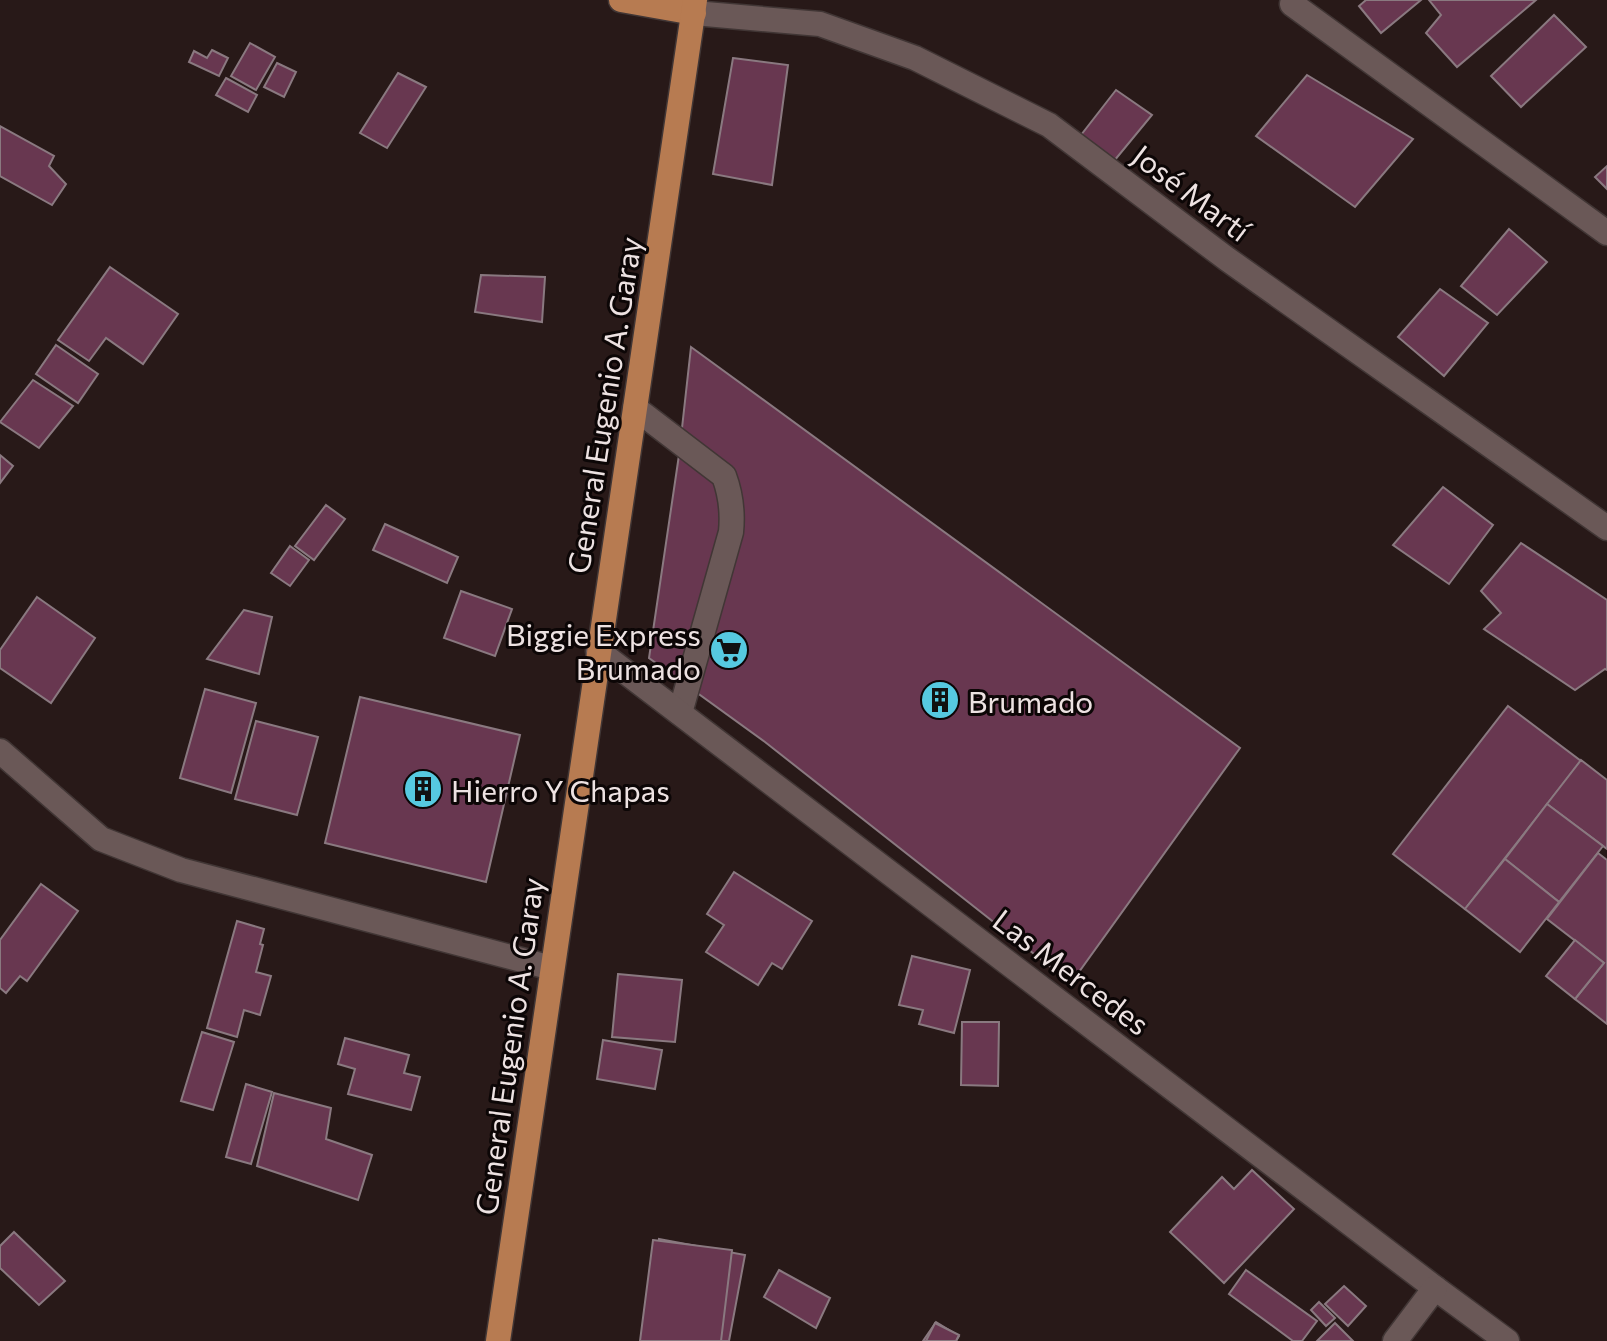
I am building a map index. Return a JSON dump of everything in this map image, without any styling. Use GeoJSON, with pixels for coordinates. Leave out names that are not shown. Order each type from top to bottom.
{"type":"FeatureCollection","features":[{"type":"Feature","properties":{"kind":"main road"},"geometry":{"type":"LineString","coordinates":[[621,0],[694,7]]}},
{"type":"Feature","properties":{"kind":"main road","name":"General Eugenio A. Garay"},"geometry":{"type":"LineString","coordinates":[[498,1341],[694,7]]}},
{"type":"Feature","properties":{"kind":"street"},"geometry":{"type":"LineString","coordinates":[[1292,4],[1607,233]]}},
{"type":"Feature","properties":{"kind":"street","name":"José Martí"},"geometry":{"type":"LineString","coordinates":[[694,7],[820,24],[915,58],[1049,125],[1227,259],[1607,528]]}},
{"type":"Feature","properties":{"kind":"street"},"geometry":{"type":"LineString","coordinates":[[635,408],[724,476],[733,512],[731,532],[680,713]]}},
{"type":"Feature","properties":{"kind":"street","name":"Las Mercedes"},"geometry":{"type":"LineString","coordinates":[[598,651],[1507,1341]]}},
{"type":"Feature","properties":{"kind":"street"},"geometry":{"type":"LineString","coordinates":[[0,751],[101,839],[197,875],[552,968]]}},
{"type":"Feature","properties":{"kind":"street"},"geometry":{"type":"LineString","coordinates":[[1395,1341],[1435,1288]]}},
{"type":"Feature","properties":{"kind":"building"},"geometry":{"type":"Polygon","coordinates":[[[1366,0],[1421,0],[1381,33],[1359,6],[1366,0]]]}},
{"type":"Feature","properties":{"kind":"building"},"geometry":{"type":"Polygon","coordinates":[[[1429,0],[1536,0],[1457,67],[1426,33],[1441,15],[1429,0]]]}},
{"type":"Feature","properties":{"kind":"building"},"geometry":{"type":"Polygon","coordinates":[[[1554,15],[1586,47],[1521,107],[1491,76],[1554,15]]]}},
{"type":"Feature","properties":{"kind":"building"},"geometry":{"type":"Polygon","coordinates":[[[250,43],[275,57],[256,90],[231,76],[250,43]]]}},
{"type":"Feature","properties":{"kind":"building"},"geometry":{"type":"Polygon","coordinates":[[[212,50],[228,58],[219,76],[189,62],[194,51],[207,58],[212,50]]]}},
{"type":"Feature","properties":{"kind":"building"},"geometry":{"type":"Polygon","coordinates":[[[733,58],[788,65],[772,185],[713,174],[733,58]]]}},
{"type":"Feature","properties":{"kind":"building"},"geometry":{"type":"Polygon","coordinates":[[[277,63],[296,72],[284,97],[264,87],[277,63]]]}},
{"type":"Feature","properties":{"kind":"building"},"geometry":{"type":"Polygon","coordinates":[[[398,73],[426,87],[387,148],[360,133],[398,73]]]}},
{"type":"Feature","properties":{"kind":"building"},"geometry":{"type":"Polygon","coordinates":[[[1307,75],[1413,139],[1355,207],[1256,136],[1307,75]]]}},
{"type":"Feature","properties":{"kind":"building"},"geometry":{"type":"Polygon","coordinates":[[[226,78],[257,95],[248,112],[216,95],[226,78]]]}},
{"type":"Feature","properties":{"kind":"building"},"geometry":{"type":"Polygon","coordinates":[[[1116,90],[1152,115],[1114,161],[1081,135],[1116,90]]]}},
{"type":"Feature","properties":{"kind":"building"},"geometry":{"type":"Polygon","coordinates":[[[0,126],[54,156],[49,166],[66,184],[52,205],[0,176],[0,126]]]}},
{"type":"Feature","properties":{"kind":"building"},"geometry":{"type":"Polygon","coordinates":[[[1607,166],[1607,189],[1595,177],[1607,166]]]}},
{"type":"Feature","properties":{"kind":"building"},"geometry":{"type":"Polygon","coordinates":[[[1509,229],[1547,262],[1497,315],[1461,286],[1509,229]]]}},
{"type":"Feature","properties":{"kind":"building"},"geometry":{"type":"Polygon","coordinates":[[[110,267],[178,314],[143,364],[106,338],[89,361],[58,340],[110,267]]]}},
{"type":"Feature","properties":{"kind":"building"},"geometry":{"type":"Polygon","coordinates":[[[481,275],[545,277],[542,322],[475,312],[481,275]]]}},
{"type":"Feature","properties":{"kind":"building"},"geometry":{"type":"Polygon","coordinates":[[[1440,289],[1488,323],[1444,376],[1398,337],[1440,289]]]}},
{"type":"Feature","properties":{"kind":"building"},"geometry":{"type":"Polygon","coordinates":[[[56,345],[98,374],[78,403],[36,374],[56,345]]]}},
{"type":"Feature","properties":{"kind":"building","name":"Brumado"},"geometry":{"type":"Polygon","coordinates":[[[691,347],[1240,748],[1071,983],[765,742],[649,658],[679,455],[691,347]]]}},
{"type":"Feature","properties":{"kind":"building"},"geometry":{"type":"Polygon","coordinates":[[[33,380],[73,406],[39,448],[0,422],[33,380]]]}},
{"type":"Feature","properties":{"kind":"building"},"geometry":{"type":"Polygon","coordinates":[[[0,455],[13,466],[0,483],[0,455]]]}},
{"type":"Feature","properties":{"kind":"building"},"geometry":{"type":"Polygon","coordinates":[[[1443,487],[1493,525],[1449,584],[1393,545],[1443,487]]]}},
{"type":"Feature","properties":{"kind":"building"},"geometry":{"type":"Polygon","coordinates":[[[326,505],[345,519],[314,560],[295,546],[326,505]]]}},
{"type":"Feature","properties":{"kind":"building"},"geometry":{"type":"Polygon","coordinates":[[[385,524],[458,557],[447,583],[373,550],[385,524]]]}},
{"type":"Feature","properties":{"kind":"building"},"geometry":{"type":"Polygon","coordinates":[[[1521,543],[1607,600],[1607,670],[1575,690],[1484,629],[1501,613],[1481,591],[1521,543]]]}},
{"type":"Feature","properties":{"kind":"building"},"geometry":{"type":"Polygon","coordinates":[[[290,546],[309,560],[290,586],[271,573],[290,546]]]}},
{"type":"Feature","properties":{"kind":"building"},"geometry":{"type":"Polygon","coordinates":[[[461,591],[512,609],[495,656],[444,638],[461,591]]]}},
{"type":"Feature","properties":{"kind":"building"},"geometry":{"type":"Polygon","coordinates":[[[37,597],[95,638],[51,703],[0,668],[0,650],[37,597]]]}},
{"type":"Feature","properties":{"kind":"building"},"geometry":{"type":"Polygon","coordinates":[[[244,610],[272,617],[259,674],[207,659],[244,610]]]}},
{"type":"Feature","properties":{"kind":"building"},"geometry":{"type":"Polygon","coordinates":[[[205,689],[256,703],[231,793],[180,778],[205,689]]]}},
{"type":"Feature","properties":{"kind":"building","name":"Hierro Y Chapas"},"geometry":{"type":"Polygon","coordinates":[[[360,697],[520,735],[486,882],[325,843],[360,697]]]}},
{"type":"Feature","properties":{"kind":"building"},"geometry":{"type":"Polygon","coordinates":[[[1508,706],[1581,761],[1465,909],[1393,854],[1508,706]]]}},
{"type":"Feature","properties":{"kind":"building"},"geometry":{"type":"Polygon","coordinates":[[[256,721],[318,737],[297,815],[235,799],[256,721]]]}},
{"type":"Feature","properties":{"kind":"building"},"geometry":{"type":"Polygon","coordinates":[[[1581,760],[1607,780],[1607,849],[1547,804],[1581,760]]]}},
{"type":"Feature","properties":{"kind":"building"},"geometry":{"type":"Polygon","coordinates":[[[1547,804],[1603,846],[1559,902],[1505,859],[1547,804]]]}},
{"type":"Feature","properties":{"kind":"building"},"geometry":{"type":"Polygon","coordinates":[[[1598,853],[1607,860],[1607,1024],[1575,999],[1604,963],[1547,919],[1598,853]]]}},
{"type":"Feature","properties":{"kind":"building"},"geometry":{"type":"Polygon","coordinates":[[[1505,859],[1559,902],[1520,952],[1465,909],[1505,859]]]}},
{"type":"Feature","properties":{"kind":"building"},"geometry":{"type":"Polygon","coordinates":[[[734,872],[812,921],[782,969],[772,963],[758,985],[706,952],[724,925],[707,914],[734,872]]]}},
{"type":"Feature","properties":{"kind":"building"},"geometry":{"type":"Polygon","coordinates":[[[41,884],[78,911],[27,981],[20,976],[6,993],[0,988],[0,940],[41,884]]]}},
{"type":"Feature","properties":{"kind":"building"},"geometry":{"type":"Polygon","coordinates":[[[237,921],[264,929],[256,972],[271,976],[260,1015],[244,1010],[237,1037],[207,1028],[237,921]]]}},
{"type":"Feature","properties":{"kind":"building"},"geometry":{"type":"Polygon","coordinates":[[[1575,940],[1604,963],[1575,999],[1546,976],[1575,940]]]}},
{"type":"Feature","properties":{"kind":"building"},"geometry":{"type":"Polygon","coordinates":[[[912,956],[970,970],[954,1033],[919,1024],[923,1010],[899,1005],[912,956]]]}},
{"type":"Feature","properties":{"kind":"building"},"geometry":{"type":"Polygon","coordinates":[[[618,974],[682,980],[675,1042],[612,1037],[618,974]]]}},
{"type":"Feature","properties":{"kind":"building"},"geometry":{"type":"Polygon","coordinates":[[[962,1022],[999,1022],[998,1086],[961,1085],[962,1022]]]}},
{"type":"Feature","properties":{"kind":"building"},"geometry":{"type":"Polygon","coordinates":[[[202,1032],[234,1042],[213,1110],[181,1101],[202,1032]]]}},
{"type":"Feature","properties":{"kind":"building"},"geometry":{"type":"Polygon","coordinates":[[[345,1038],[409,1055],[404,1073],[420,1077],[411,1110],[348,1094],[355,1069],[338,1064],[345,1038]]]}},
{"type":"Feature","properties":{"kind":"building"},"geometry":{"type":"Polygon","coordinates":[[[603,1040],[662,1050],[655,1089],[597,1079],[603,1040]]]}},
{"type":"Feature","properties":{"kind":"building"},"geometry":{"type":"Polygon","coordinates":[[[246,1084],[272,1092],[251,1164],[226,1157],[246,1084]]]}},
{"type":"Feature","properties":{"kind":"building"},"geometry":{"type":"Polygon","coordinates":[[[274,1093],[331,1108],[326,1139],[372,1155],[358,1200],[257,1166],[274,1093]]]}},
{"type":"Feature","properties":{"kind":"building"},"geometry":{"type":"Polygon","coordinates":[[[1252,1170],[1294,1209],[1224,1283],[1170,1232],[1222,1177],[1234,1189],[1252,1170]]]}},
{"type":"Feature","properties":{"kind":"building"},"geometry":{"type":"Polygon","coordinates":[[[14,1232],[65,1281],[39,1305],[0,1268],[0,1246],[14,1232]]]}},
{"type":"Feature","properties":{"kind":"building"},"geometry":{"type":"Polygon","coordinates":[[[659,1239],[745,1255],[729,1341],[644,1341],[659,1239]]]}},
{"type":"Feature","properties":{"kind":"building"},"geometry":{"type":"Polygon","coordinates":[[[653,1240],[732,1250],[721,1341],[640,1341],[653,1240]]]}},
{"type":"Feature","properties":{"kind":"building"},"geometry":{"type":"Polygon","coordinates":[[[779,1270],[830,1298],[816,1328],[764,1297],[779,1270]]]}},
{"type":"Feature","properties":{"kind":"building"},"geometry":{"type":"Polygon","coordinates":[[[1246,1270],[1317,1321],[1302,1341],[1293,1341],[1229,1294],[1246,1270]]]}},
{"type":"Feature","properties":{"kind":"building"},"geometry":{"type":"Polygon","coordinates":[[[1344,1286],[1366,1306],[1348,1326],[1325,1304],[1344,1286]]]}},
{"type":"Feature","properties":{"kind":"building"},"geometry":{"type":"Polygon","coordinates":[[[1319,1302],[1335,1318],[1326,1326],[1311,1310],[1319,1302]]]}},
{"type":"Feature","properties":{"kind":"building"},"geometry":{"type":"Polygon","coordinates":[[[936,1322],[959,1336],[956,1341],[923,1341],[936,1322]]]}},
{"type":"Feature","properties":{"kind":"building"},"geometry":{"type":"Polygon","coordinates":[[[935,1323],[959,1335],[956,1341],[926,1341],[935,1323]]]}},
{"type":"Feature","properties":{"kind":"building"},"geometry":{"type":"Polygon","coordinates":[[[1335,1323],[1353,1341],[1317,1341],[1335,1323]]]}},
{"type":"Feature","properties":{"kind":"place","name":"Biggie Express Brumado"},"geometry":{"type":"Point","coordinates":[729,650]}},
{"type":"Feature","properties":{"kind":"place","name":"Brumado"},"geometry":{"type":"Point","coordinates":[940,700]}},
{"type":"Feature","properties":{"kind":"place","name":"Hierro Y Chapas"},"geometry":{"type":"Point","coordinates":[423,789]}}]}
